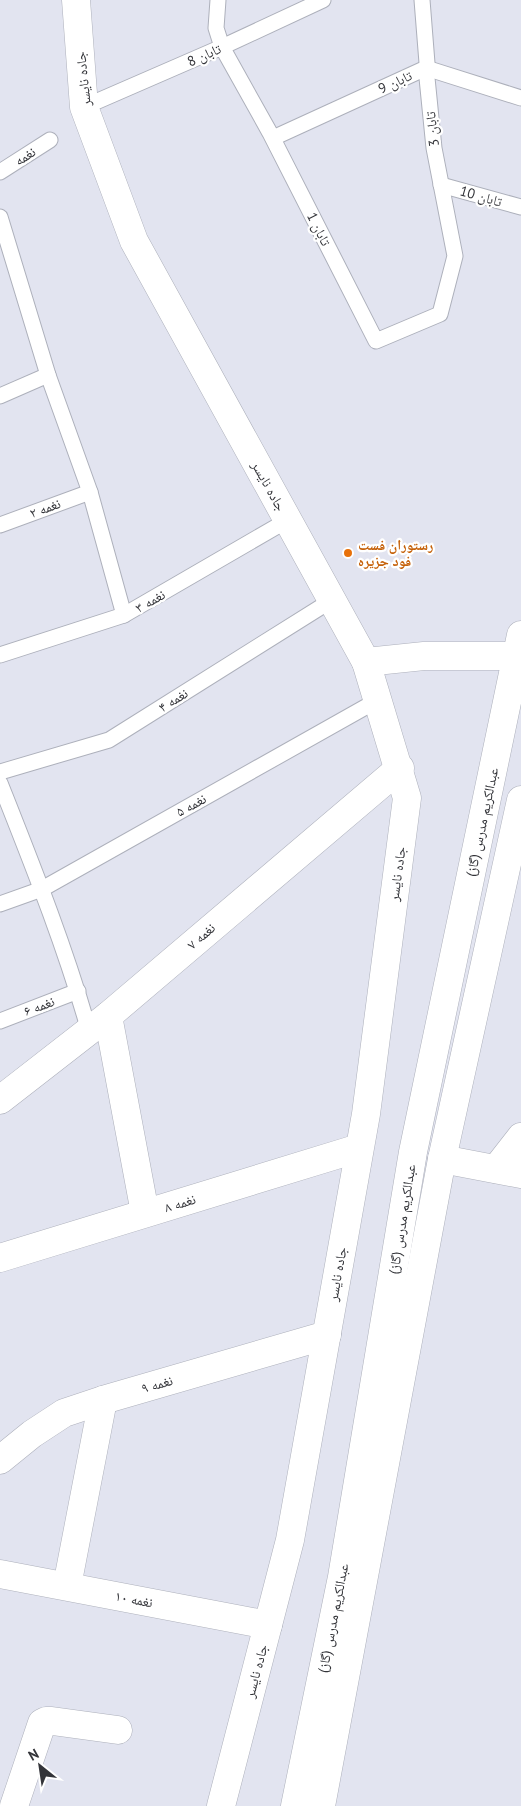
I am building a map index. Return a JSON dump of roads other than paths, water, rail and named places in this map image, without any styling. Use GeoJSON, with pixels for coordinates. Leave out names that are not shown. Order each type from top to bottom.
{"type":"FeatureCollection","features":[{"type":"Feature","properties":{"kind":"street","name":"جاده نایسر"},"geometry":{"type":"LineString","coordinates":[[76,0],[84,107],[134,240],[366,662],[400,768],[407,798],[366,1114],[290,1540],[221,1806]]}},
{"type":"Feature","properties":{"kind":"street"},"geometry":{"type":"LineString","coordinates":[[366,662],[520,649]]}},
{"type":"Feature","properties":{"kind":"street","name":"عبدالکریم مدرس (گاز)"},"geometry":{"type":"LineString","coordinates":[[295,1806],[342,1577],[413,1152],[520,649]]}},
{"type":"Feature","properties":{"kind":"street","name":"نغمه ۷"},"geometry":{"type":"LineString","coordinates":[[0,1100],[99,1023],[400,768]]}},
{"type":"Feature","properties":{"kind":"street","name":"عبدالکریم مدرس (گاز)"},"geometry":{"type":"LineString","coordinates":[[321,1806],[442,1159],[521,800]]}},
{"type":"Feature","properties":{"kind":"street"},"geometry":{"type":"LineString","coordinates":[[99,1023],[145,1214]]}},
{"type":"Feature","properties":{"kind":"street"},"geometry":{"type":"LineString","coordinates":[[442,1159],[509,1171],[521,1137]]}},
{"type":"Feature","properties":{"kind":"street","name":"نغمه ۸"},"geometry":{"type":"LineString","coordinates":[[0,1258],[359,1148]]}},
{"type":"Feature","properties":{"kind":"street","name":"نغمه ۹"},"geometry":{"type":"LineString","coordinates":[[0,1460],[32,1434],[64,1413],[326,1335]]}},
{"type":"Feature","properties":{"kind":"street"},"geometry":{"type":"LineString","coordinates":[[67,1586],[103,1400]]}},
{"type":"Feature","properties":{"kind":"street","name":"نغمه ۱۰"},"geometry":{"type":"LineString","coordinates":[[0,1574],[268,1625]]}},
{"type":"Feature","properties":{"kind":"street"},"geometry":{"type":"LineString","coordinates":[[14,1806],[42,1723],[52,1721],[118,1730]]}},
{"type":"Feature","properties":{"kind":"street"},"geometry":{"type":"LineString","coordinates":[[0,1794],[8,1806]]}},
{"type":"Feature","properties":{"kind":"lane","name":"تابان 1"},"geometry":{"type":"LineString","coordinates":[[218,0],[216,28],[222,47],[272,138],[376,341],[440,314],[455,256]]}},
{"type":"Feature","properties":{"kind":"lane","name":"تابان 8"},"geometry":{"type":"LineString","coordinates":[[84,107],[222,47],[323,0]]}},
{"type":"Feature","properties":{"kind":"lane","name":"تابان 3"},"geometry":{"type":"LineString","coordinates":[[422,0],[426,68],[434,148],[455,256]]}},
{"type":"Feature","properties":{"kind":"lane","name":"تابان 9"},"geometry":{"type":"LineString","coordinates":[[272,138],[426,68],[521,98]]}},
{"type":"Feature","properties":{"kind":"lane","name":"نغمه"},"geometry":{"type":"LineString","coordinates":[[0,172],[50,140]]}},
{"type":"Feature","properties":{"kind":"lane","name":"تابان 10"},"geometry":{"type":"LineString","coordinates":[[442,185],[521,208]]}},
{"type":"Feature","properties":{"kind":"lane"},"geometry":{"type":"LineString","coordinates":[[0,217],[48,375],[90,492],[124,615]]}},
{"type":"Feature","properties":{"kind":"lane"},"geometry":{"type":"LineString","coordinates":[[0,396],[48,375]]}},
{"type":"Feature","properties":{"kind":"lane","name":"نغمه ۲"},"geometry":{"type":"LineString","coordinates":[[0,525],[90,492]]}},
{"type":"Feature","properties":{"kind":"lane","name":"نغمه ۳"},"geometry":{"type":"LineString","coordinates":[[0,654],[124,615],[288,520]]}},
{"type":"Feature","properties":{"kind":"lane","name":"نغمه ۴"},"geometry":{"type":"LineString","coordinates":[[0,772],[109,740],[332,600]]}},
{"type":"Feature","properties":{"kind":"lane","name":"نغمه ۵"},"geometry":{"type":"LineString","coordinates":[[0,904],[42,889],[378,700]]}},
{"type":"Feature","properties":{"kind":"lane"},"geometry":{"type":"LineString","coordinates":[[0,782],[42,889],[78,991],[99,1023]]}},
{"type":"Feature","properties":{"kind":"lane","name":"نغمه ۶"},"geometry":{"type":"LineString","coordinates":[[0,1022],[78,991]]}},
{"type":"Feature","properties":{"kind":"place","name":"رستوران فست فود جزیره"},"geometry":{"type":"Point","coordinates":[348,553]}}]}
